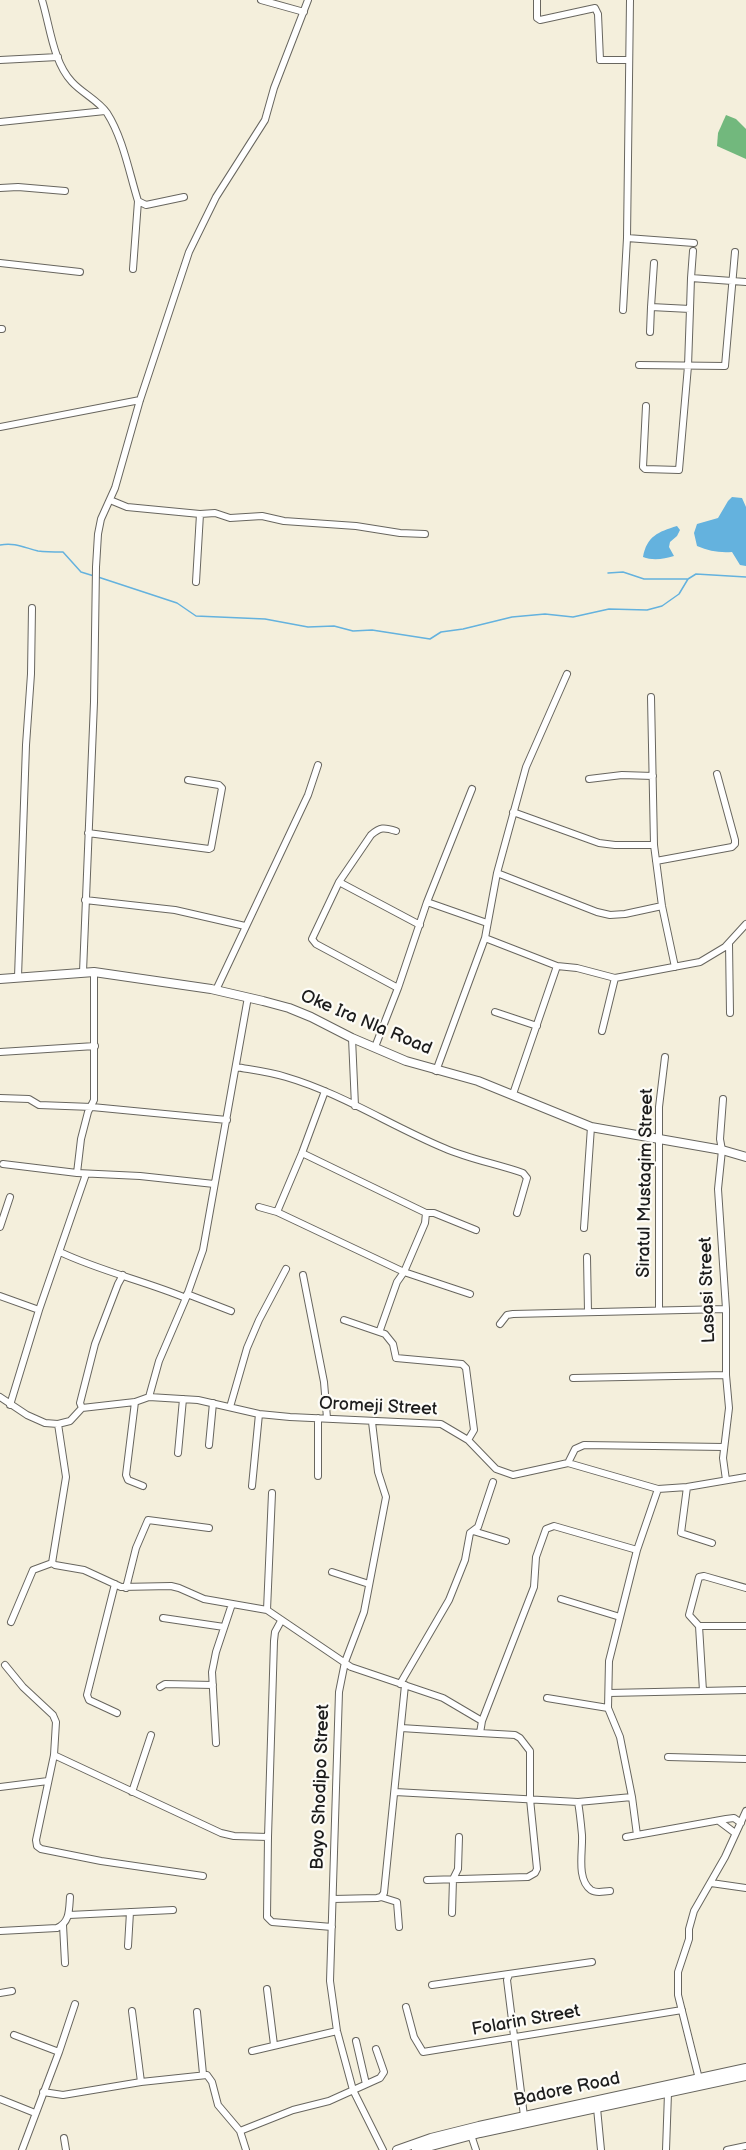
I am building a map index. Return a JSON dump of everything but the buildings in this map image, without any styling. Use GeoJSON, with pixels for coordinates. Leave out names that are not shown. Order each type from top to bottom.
{"type":"FeatureCollection","features":[{"type":"Feature","properties":{"kind":"street"},"geometry":{"type":"LineString","coordinates":[[42,0],[58,57],[67,76],[73,84],[105,111],[120,143],[138,201],[133,269]]}},
{"type":"Feature","properties":{"kind":"street"},"geometry":{"type":"LineString","coordinates":[[261,0],[304,12]]}},
{"type":"Feature","properties":{"kind":"street"},"geometry":{"type":"LineString","coordinates":[[83,972],[98,534],[101,519],[110,500],[189,252],[221,188],[265,120],[274,88],[308,0]]}},
{"type":"Feature","properties":{"kind":"street"},"geometry":{"type":"LineString","coordinates":[[537,0],[537,18],[540,20],[595,8],[598,12],[600,60],[629,60]]}},
{"type":"Feature","properties":{"kind":"street"},"geometry":{"type":"LineString","coordinates":[[623,310],[627,238],[630,0]]}},
{"type":"Feature","properties":{"kind":"street"},"geometry":{"type":"LineString","coordinates":[[0,60],[58,57]]}},
{"type":"Feature","properties":{"kind":"street"},"geometry":{"type":"LineString","coordinates":[[0,122],[105,111]]}},
{"type":"Feature","properties":{"kind":"street"},"geometry":{"type":"LineString","coordinates":[[0,188],[18,187],[65,191]]}},
{"type":"Feature","properties":{"kind":"street"},"geometry":{"type":"LineString","coordinates":[[138,201],[146,205],[184,197]]}},
{"type":"Feature","properties":{"kind":"street"},"geometry":{"type":"LineString","coordinates":[[627,238],[693,243]]}},
{"type":"Feature","properties":{"kind":"street"},"geometry":{"type":"LineString","coordinates":[[646,406],[643,466],[645,469],[677,471],[680,468],[688,366],[693,251]]}},
{"type":"Feature","properties":{"kind":"street"},"geometry":{"type":"LineString","coordinates":[[639,364],[724,367],[726,365],[735,252]]}},
{"type":"Feature","properties":{"kind":"street"},"geometry":{"type":"LineString","coordinates":[[0,263],[80,272]]}},
{"type":"Feature","properties":{"kind":"street"},"geometry":{"type":"LineString","coordinates":[[650,332],[654,263]]}},
{"type":"Feature","properties":{"kind":"street"},"geometry":{"type":"LineString","coordinates":[[691,278],[746,282]]}},
{"type":"Feature","properties":{"kind":"street"},"geometry":{"type":"LineString","coordinates":[[651,307],[690,309]]}},
{"type":"Feature","properties":{"kind":"street"},"geometry":{"type":"LineString","coordinates":[[0,427],[140,400]]}},
{"type":"Feature","properties":{"kind":"street"},"geometry":{"type":"LineString","coordinates":[[110,500],[127,507],[200,514],[214,513],[230,518],[262,516],[284,521],[425,534]]}},
{"type":"Feature","properties":{"kind":"street"},"geometry":{"type":"LineString","coordinates":[[196,582],[200,514]]}},
{"type":"Feature","properties":{"kind":"street"},"geometry":{"type":"LineString","coordinates":[[18,977],[26,746],[32,674],[32,608]]}},
{"type":"Feature","properties":{"kind":"street"},"geometry":{"type":"LineString","coordinates":[[436,1071],[485,938],[496,873],[526,767],[567,674]]}},
{"type":"Feature","properties":{"kind":"street"},"geometry":{"type":"LineString","coordinates":[[651,697],[654,844],[662,906],[675,967]]}},
{"type":"Feature","properties":{"kind":"street"},"geometry":{"type":"LineString","coordinates":[[216,990],[308,795],[318,765]]}},
{"type":"Feature","properties":{"kind":"street"},"geometry":{"type":"LineString","coordinates":[[656,861],[732,847],[735,844],[717,774]]}},
{"type":"Feature","properties":{"kind":"street"},"geometry":{"type":"LineString","coordinates":[[589,779],[622,775],[653,777]]}},
{"type":"Feature","properties":{"kind":"street"},"geometry":{"type":"LineString","coordinates":[[88,833],[211,848],[222,788],[219,785],[188,780]]}},
{"type":"Feature","properties":{"kind":"street"},"geometry":{"type":"LineString","coordinates":[[375,1047],[427,902],[472,789]]}},
{"type":"Feature","properties":{"kind":"street"},"geometry":{"type":"LineString","coordinates":[[513,812],[599,843],[654,844]]}},
{"type":"Feature","properties":{"kind":"street"},"geometry":{"type":"LineString","coordinates":[[396,831],[384,827],[371,835],[339,882],[312,939],[313,942],[398,988]]}},
{"type":"Feature","properties":{"kind":"street"},"geometry":{"type":"LineString","coordinates":[[496,873],[610,915],[662,906]]}},
{"type":"Feature","properties":{"kind":"street"},"geometry":{"type":"LineString","coordinates":[[339,882],[420,925]]}},
{"type":"Feature","properties":{"kind":"street"},"geometry":{"type":"LineString","coordinates":[[85,900],[174,910],[245,926]]}},
{"type":"Feature","properties":{"kind":"street"},"geometry":{"type":"LineString","coordinates":[[427,902],[487,923]]}},
{"type":"Feature","properties":{"kind":"street"},"geometry":{"type":"LineString","coordinates":[[485,938],[557,966],[577,968],[615,978],[700,962],[729,943],[746,924]]}},
{"type":"Feature","properties":{"kind":"street"},"geometry":{"type":"LineString","coordinates":[[729,943],[730,1013]]}},
{"type":"Feature","properties":{"kind":"street"},"geometry":{"type":"LineString","coordinates":[[513,1094],[557,966]]}},
{"type":"Feature","properties":{"kind":"street"},"geometry":{"type":"LineString","coordinates":[[77,1173],[81,1139],[88,1112],[94,1100],[94,972]]}},
{"type":"Feature","properties":{"kind":"street","name":"Oke Ira Nla Road"},"geometry":{"type":"LineString","coordinates":[[0,979],[94,972],[216,990],[290,1008],[406,1061],[478,1081],[591,1127],[722,1150],[746,1157]]}},
{"type":"Feature","properties":{"kind":"street"},"geometry":{"type":"LineString","coordinates":[[602,1031],[615,978]]}},
{"type":"Feature","properties":{"kind":"street"},"geometry":{"type":"LineString","coordinates":[[149,1397],[159,1361],[202,1250],[248,998]]}},
{"type":"Feature","properties":{"kind":"street"},"geometry":{"type":"LineString","coordinates":[[495,1012],[537,1026]]}},
{"type":"Feature","properties":{"kind":"street"},"geometry":{"type":"LineString","coordinates":[[352,1038],[355,1106]]}},
{"type":"Feature","properties":{"kind":"street"},"geometry":{"type":"LineString","coordinates":[[0,1052],[95,1046]]}},
{"type":"Feature","properties":{"kind":"street","name":"Siratul Mustaqim Street"},"geometry":{"type":"LineString","coordinates":[[659,1310],[659,1107],[664,1057]]}},
{"type":"Feature","properties":{"kind":"street"},"geometry":{"type":"LineString","coordinates":[[237,1068],[285,1076],[325,1091],[446,1149],[523,1173],[527,1178],[517,1213]]}},
{"type":"Feature","properties":{"kind":"street"},"geometry":{"type":"LineString","coordinates":[[277,1212],[325,1091]]}},
{"type":"Feature","properties":{"kind":"street"},"geometry":{"type":"LineString","coordinates":[[0,1098],[29,1099],[39,1105],[92,1107],[227,1120]]}},
{"type":"Feature","properties":{"kind":"street","name":"Lasasi Street"},"geometry":{"type":"LineString","coordinates":[[723,1099],[720,1139],[722,1150],[718,1189],[726,1309],[726,1374],[729,1408],[723,1460],[726,1480]]}},
{"type":"Feature","properties":{"kind":"street"},"geometry":{"type":"LineString","coordinates":[[584,1228],[591,1127]]}},
{"type":"Feature","properties":{"kind":"street"},"geometry":{"type":"LineString","coordinates":[[302,1153],[426,1213],[434,1213],[476,1230]]}},
{"type":"Feature","properties":{"kind":"street"},"geometry":{"type":"LineString","coordinates":[[3,1164],[86,1174],[140,1176],[214,1184]]}},
{"type":"Feature","properties":{"kind":"street"},"geometry":{"type":"LineString","coordinates":[[10,1405],[39,1310],[86,1174]]}},
{"type":"Feature","properties":{"kind":"street"},"geometry":{"type":"LineString","coordinates":[[0,1227],[10,1197]]}},
{"type":"Feature","properties":{"kind":"street"},"geometry":{"type":"LineString","coordinates":[[259,1207],[277,1212],[404,1272],[470,1294]]}},
{"type":"Feature","properties":{"kind":"street"},"geometry":{"type":"LineString","coordinates":[[380,1330],[397,1282],[404,1272],[425,1222],[426,1213]]}},
{"type":"Feature","properties":{"kind":"street"},"geometry":{"type":"LineString","coordinates":[[60,1252],[231,1311]]}},
{"type":"Feature","properties":{"kind":"street"},"geometry":{"type":"LineString","coordinates":[[588,1257],[588,1312]]}},
{"type":"Feature","properties":{"kind":"street"},"geometry":{"type":"LineString","coordinates":[[230,1407],[247,1348],[286,1269]]}},
{"type":"Feature","properties":{"kind":"street"},"geometry":{"type":"LineString","coordinates":[[82,1408],[80,1403],[82,1393],[95,1344],[123,1275]]}},
{"type":"Feature","properties":{"kind":"street"},"geometry":{"type":"LineString","coordinates":[[303,1275],[324,1382],[327,1418]]}},
{"type":"Feature","properties":{"kind":"street"},"geometry":{"type":"LineString","coordinates":[[0,1296],[39,1310]]}},
{"type":"Feature","properties":{"kind":"street"},"geometry":{"type":"LineString","coordinates":[[500,1324],[507,1315],[513,1314],[726,1309]]}},
{"type":"Feature","properties":{"kind":"street"},"geometry":{"type":"LineString","coordinates":[[344,1320],[380,1330],[391,1340],[396,1358],[458,1362],[466,1368],[474,1430],[468,1440]]}},
{"type":"Feature","properties":{"kind":"street"},"geometry":{"type":"LineString","coordinates":[[573,1378],[726,1374]]}},
{"type":"Feature","properties":{"kind":"street"},"geometry":{"type":"LineString","coordinates":[[0,1397],[10,1405],[45,1423],[58,1424],[66,1477],[52,1563]]}},
{"type":"Feature","properties":{"kind":"street","name":"Oromeji Street"},"geometry":{"type":"LineString","coordinates":[[58,1424],[70,1421],[82,1408],[135,1402],[149,1397],[183,1399],[213,1403],[260,1414],[372,1422],[441,1424],[468,1440],[496,1469],[508,1474],[568,1463],[658,1489],[687,1487],[746,1476]]}},
{"type":"Feature","properties":{"kind":"street"},"geometry":{"type":"LineString","coordinates":[[178,1453],[183,1399]]}},
{"type":"Feature","properties":{"kind":"street"},"geometry":{"type":"LineString","coordinates":[[135,1402],[126,1475],[128,1480],[143,1486]]}},
{"type":"Feature","properties":{"kind":"street"},"geometry":{"type":"LineString","coordinates":[[208,1445],[213,1403]]}},
{"type":"Feature","properties":{"kind":"street"},"geometry":{"type":"LineString","coordinates":[[252,1486],[260,1414]]}},
{"type":"Feature","properties":{"kind":"street"},"geometry":{"type":"LineString","coordinates":[[318,1418],[318,1476]]}},
{"type":"Feature","properties":{"kind":"street","name":"Bayo Shodipo Street"},"geometry":{"type":"LineString","coordinates":[[372,1422],[378,1472],[386,1497],[364,1612],[345,1662],[339,1692],[330,1981],[337,2031],[352,2090],[383,2150]]}},
{"type":"Feature","properties":{"kind":"street"},"geometry":{"type":"LineString","coordinates":[[568,1463],[574,1449],[584,1445],[724,1447]]}},
{"type":"Feature","properties":{"kind":"street"},"geometry":{"type":"LineString","coordinates":[[381,1897],[384,1893],[395,1792],[401,1728],[402,1684],[449,1600],[465,1560],[472,1531],[478,1527],[493,1482]]}},
{"type":"Feature","properties":{"kind":"street"},"geometry":{"type":"LineString","coordinates":[[687,1487],[681,1533],[712,1543]]}},
{"type":"Feature","properties":{"kind":"street"},"geometry":{"type":"LineString","coordinates":[[637,1835],[620,1737],[608,1708],[609,1661],[637,1550],[658,1489]]}},
{"type":"Feature","properties":{"kind":"street"},"geometry":{"type":"LineString","coordinates":[[267,1610],[272,1493]]}},
{"type":"Feature","properties":{"kind":"street"},"geometry":{"type":"LineString","coordinates":[[126,1588],[136,1548],[148,1520],[209,1528]]}},
{"type":"Feature","properties":{"kind":"street"},"geometry":{"type":"LineString","coordinates":[[480,1733],[482,1721],[534,1587],[536,1557],[546,1529],[550,1527],[637,1550]]}},
{"type":"Feature","properties":{"kind":"street"},"geometry":{"type":"LineString","coordinates":[[472,1531],[506,1540]]}},
{"type":"Feature","properties":{"kind":"street"},"geometry":{"type":"LineString","coordinates":[[10,1622],[33,1570],[52,1563],[84,1570],[126,1588],[171,1586],[204,1599],[267,1610],[351,1667],[443,1698],[482,1721]]}},
{"type":"Feature","properties":{"kind":"street"},"geometry":{"type":"LineString","coordinates":[[332,1572],[369,1584]]}},
{"type":"Feature","properties":{"kind":"street"},"geometry":{"type":"LineString","coordinates":[[746,1588],[704,1576],[699,1577],[689,1615],[699,1626],[746,1626]]}},
{"type":"Feature","properties":{"kind":"street"},"geometry":{"type":"LineString","coordinates":[[115,1584],[87,1695],[89,1700],[117,1713]]}},
{"type":"Feature","properties":{"kind":"street"},"geometry":{"type":"LineString","coordinates":[[561,1599],[620,1617]]}},
{"type":"Feature","properties":{"kind":"street"},"geometry":{"type":"LineString","coordinates":[[216,1743],[214,1662],[232,1604]]}},
{"type":"Feature","properties":{"kind":"street"},"geometry":{"type":"LineString","coordinates":[[163,1618],[224,1627]]}},
{"type":"Feature","properties":{"kind":"street"},"geometry":{"type":"LineString","coordinates":[[280,1620],[274,1641],[268,1837],[269,1920],[332,1927]]}},
{"type":"Feature","properties":{"kind":"street"},"geometry":{"type":"LineString","coordinates":[[699,1626],[703,1691]]}},
{"type":"Feature","properties":{"kind":"street"},"geometry":{"type":"LineString","coordinates":[[5,1665],[23,1687],[53,1715],[57,1731],[36,1840],[37,1846],[41,1849],[101,1861],[203,1876]]}},
{"type":"Feature","properties":{"kind":"street"},"geometry":{"type":"LineString","coordinates":[[160,1688],[165,1684],[213,1685]]}},
{"type":"Feature","properties":{"kind":"street"},"geometry":{"type":"LineString","coordinates":[[609,1693],[746,1690]]}},
{"type":"Feature","properties":{"kind":"street"},"geometry":{"type":"LineString","coordinates":[[547,1698],[608,1708]]}},
{"type":"Feature","properties":{"kind":"street"},"geometry":{"type":"LineString","coordinates":[[401,1728],[515,1735],[529,1749],[530,1799],[537,1869],[535,1873],[528,1877],[427,1880]]}},
{"type":"Feature","properties":{"kind":"street"},"geometry":{"type":"LineString","coordinates":[[132,1792],[151,1735]]}},
{"type":"Feature","properties":{"kind":"street"},"geometry":{"type":"LineString","coordinates":[[54,1755],[221,1833],[234,1836],[268,1837]]}},
{"type":"Feature","properties":{"kind":"street"},"geometry":{"type":"LineString","coordinates":[[669,1757],[746,1758]]}},
{"type":"Feature","properties":{"kind":"street"},"geometry":{"type":"LineString","coordinates":[[0,1787],[48,1781]]}},
{"type":"Feature","properties":{"kind":"street"},"geometry":{"type":"LineString","coordinates":[[395,1792],[578,1802],[632,1797]]}},
{"type":"Feature","properties":{"kind":"street"},"geometry":{"type":"LineString","coordinates":[[578,1802],[582,1838],[582,1870],[585,1881],[589,1889],[596,1892],[610,1891]]}},
{"type":"Feature","properties":{"kind":"street"},"geometry":{"type":"LineString","coordinates":[[699,2079],[678,1995],[679,1962],[686,1949],[694,1911],[746,1811]]}},
{"type":"Feature","properties":{"kind":"street"},"geometry":{"type":"LineString","coordinates":[[626,1837],[734,1818],[741,1822]]}},
{"type":"Feature","properties":{"kind":"street"},"geometry":{"type":"LineString","coordinates":[[719,1821],[735,1833]]}},
{"type":"Feature","properties":{"kind":"street"},"geometry":{"type":"LineString","coordinates":[[452,1913],[453,1879],[459,1869],[459,1837]]}},
{"type":"Feature","properties":{"kind":"street"},"geometry":{"type":"LineString","coordinates":[[711,1882],[746,1888]]}},
{"type":"Feature","properties":{"kind":"street"},"geometry":{"type":"LineString","coordinates":[[0,1931],[57,1928],[69,1915],[70,1897]]}},
{"type":"Feature","properties":{"kind":"street"},"geometry":{"type":"LineString","coordinates":[[333,1899],[381,1897],[397,1902],[399,1927]]}},
{"type":"Feature","properties":{"kind":"street"},"geometry":{"type":"LineString","coordinates":[[69,1915],[173,1910]]}},
{"type":"Feature","properties":{"kind":"street"},"geometry":{"type":"LineString","coordinates":[[128,1946],[130,1912]]}},
{"type":"Feature","properties":{"kind":"street"},"geometry":{"type":"LineString","coordinates":[[63,1924],[65,1963]]}},
{"type":"Feature","properties":{"kind":"street"},"geometry":{"type":"LineString","coordinates":[[432,1985],[592,1962]]}},
{"type":"Feature","properties":{"kind":"street"},"geometry":{"type":"LineString","coordinates":[[508,1975],[513,2038],[524,2116]]}},
{"type":"Feature","properties":{"kind":"street"},"geometry":{"type":"LineString","coordinates":[[267,1989],[274,2045]]}},
{"type":"Feature","properties":{"kind":"street"},"geometry":{"type":"LineString","coordinates":[[0,1993],[12,1991]]}},
{"type":"Feature","properties":{"kind":"street"},"geometry":{"type":"LineString","coordinates":[[21,2150],[75,2004]]}},
{"type":"Feature","properties":{"kind":"street","name":"Folarin Street"},"geometry":{"type":"LineString","coordinates":[[406,2007],[414,2037],[423,2052],[682,2010]]}},
{"type":"Feature","properties":{"kind":"street"},"geometry":{"type":"LineString","coordinates":[[132,2012],[141,2082]]}},
{"type":"Feature","properties":{"kind":"street"},"geometry":{"type":"LineString","coordinates":[[197,2012],[203,2074]]}},
{"type":"Feature","properties":{"kind":"street"},"geometry":{"type":"LineString","coordinates":[[252,2051],[337,2031]]}},
{"type":"Feature","properties":{"kind":"street"},"geometry":{"type":"LineString","coordinates":[[14,2035],[59,2052]]}},
{"type":"Feature","properties":{"kind":"street"},"geometry":{"type":"LineString","coordinates":[[356,2041],[366,2084]]}},
{"type":"Feature","properties":{"kind":"street"},"geometry":{"type":"LineString","coordinates":[[240,2131],[293,2110],[329,2101],[382,2076],[384,2072],[375,2049]]}},
{"type":"Feature","properties":{"kind":"street","name":"Badore Road"},"geometry":{"type":"LineString","coordinates":[[397,2150],[446,2134],[746,2068]]}},
{"type":"Feature","properties":{"kind":"street"},"geometry":{"type":"LineString","coordinates":[[43,2092],[63,2095],[141,2082],[207,2075],[212,2082],[215,2098],[221,2111],[240,2131],[246,2150]]}},
{"type":"Feature","properties":{"kind":"street","name":"Badore Road"},"geometry":{"type":"LineString","coordinates":[[416,2150],[471,2135],[746,2076]]}},
{"type":"Feature","properties":{"kind":"street"},"geometry":{"type":"LineString","coordinates":[[666,2150],[668,2093]]}},
{"type":"Feature","properties":{"kind":"street"},"geometry":{"type":"LineString","coordinates":[[0,2099],[35,2113]]}},
{"type":"Feature","properties":{"kind":"street"},"geometry":{"type":"LineString","coordinates":[[597,2109],[601,2150]]}},
{"type":"Feature","properties":{"kind":"street"},"geometry":{"type":"LineString","coordinates":[[471,2135],[476,2150]]}},
{"type":"Feature","properties":{"kind":"street"},"geometry":{"type":"LineString","coordinates":[[64,2138],[66,2150]]}},
{"type":"Feature","properties":{"kind":"street"},"geometry":{"type":"LineString","coordinates":[[727,2150],[746,2146]]}},
{"type":"Feature","properties":{"kind":"green space"},"geometry":{"type":"Polygon","coordinates":[[[726,115],[736,119],[746,129],[746,159],[717,146],[718,133],[726,115]]]}},
{"type":"Feature","properties":{"kind":"water"},"geometry":{"type":"Polygon","coordinates":[[[732,497],[742,498],[746,507],[746,566],[740,565],[732,552],[714,551],[697,546],[694,533],[697,524],[718,518],[732,497]]]}},
{"type":"Feature","properties":{"kind":"water"},"geometry":{"type":"Polygon","coordinates":[[[677,526],[680,530],[670,542],[669,547],[674,556],[658,559],[643,557],[647,544],[654,536],[677,526]]]}},
{"type":"Feature","properties":{"kind":"waterway"},"geometry":{"type":"LineString","coordinates":[[0,545],[10,544],[38,551],[63,552],[81,572],[94,576]]}},
{"type":"Feature","properties":{"kind":"waterway"},"geometry":{"type":"LineString","coordinates":[[608,573],[623,572],[644,579],[687,579]]}},
{"type":"Feature","properties":{"kind":"waterway"},"geometry":{"type":"LineString","coordinates":[[98,577],[177,603],[196,616],[265,619],[308,627],[334,626],[353,631],[372,630],[430,639],[441,632],[512,617],[545,614],[573,617],[609,609],[647,610],[662,606],[679,594],[688,579],[696,574],[746,577]]}}]}
